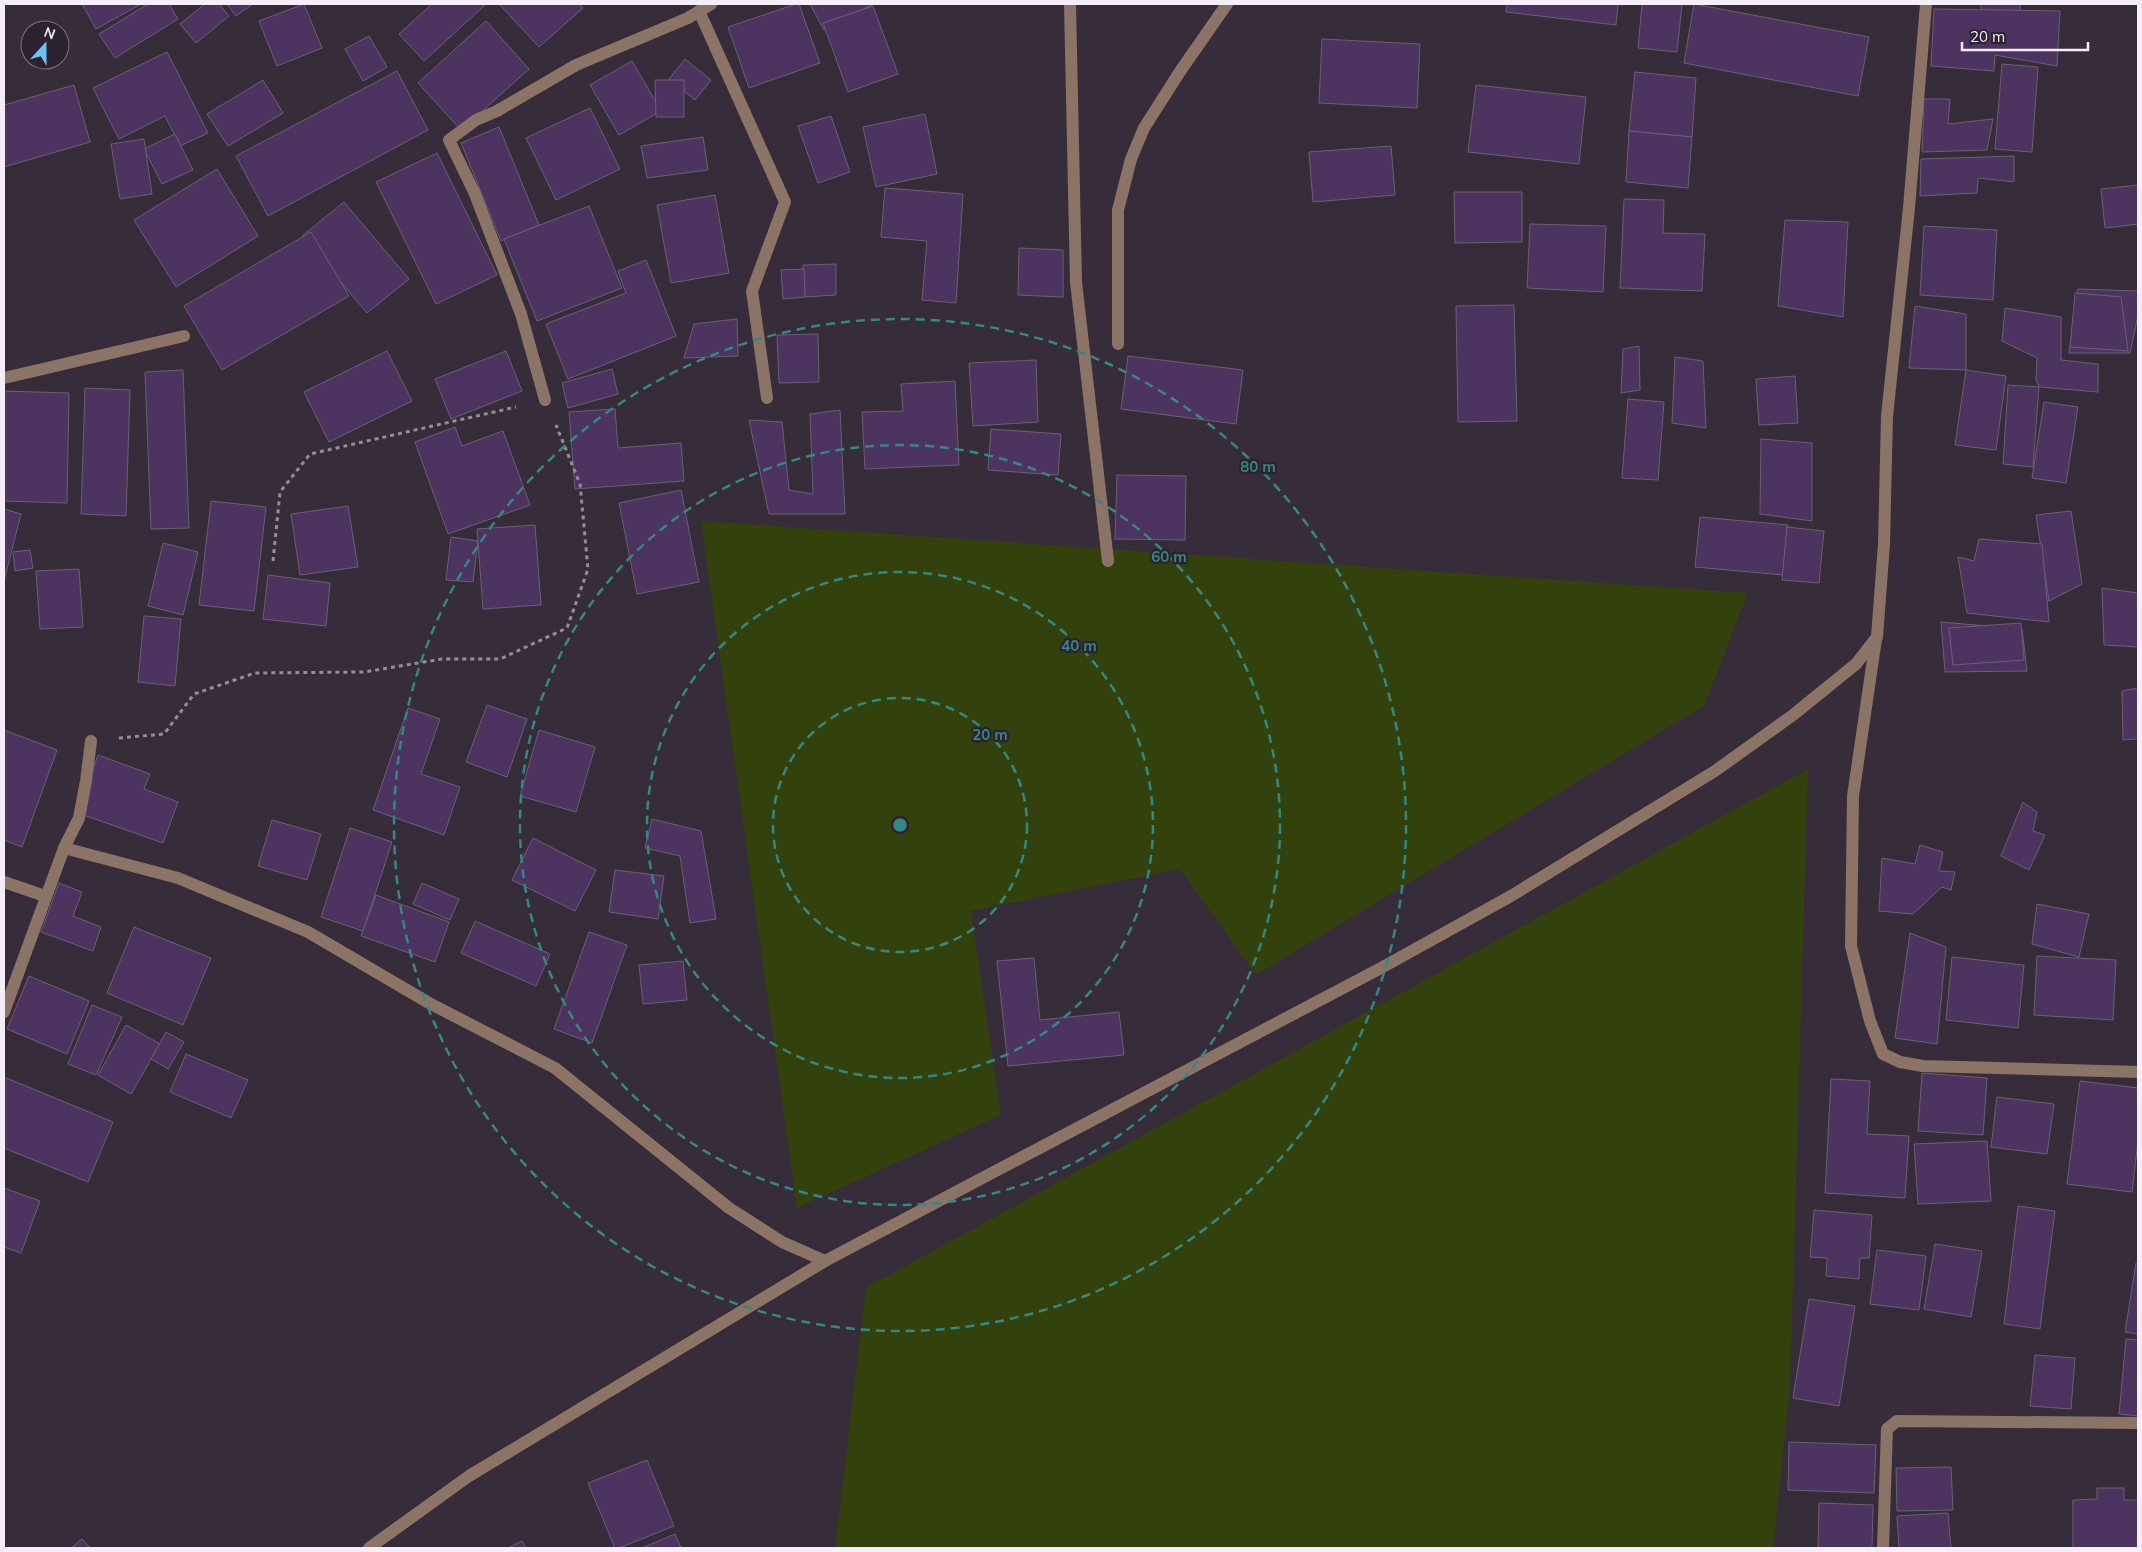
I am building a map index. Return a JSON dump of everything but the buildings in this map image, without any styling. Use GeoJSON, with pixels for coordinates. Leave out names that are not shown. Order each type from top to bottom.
{"type":"FeatureCollection","features":[{"type":"Feature","properties":{"kind":"street"},"geometry":{"type":"LineString","coordinates":[[546,400],[521,314],[476,194],[449,140],[476,120],[497,111],[576,65],[688,18],[711,4]]}},
{"type":"Feature","properties":{"kind":"street"},"geometry":{"type":"LineString","coordinates":[[1070,4],[1076,282],[1108,561]]}},
{"type":"Feature","properties":{"kind":"street"},"geometry":{"type":"LineString","coordinates":[[1118,344],[1118,210],[1131,159],[1144,128],[1181,70],[1227,4]]}},
{"type":"Feature","properties":{"kind":"street"},"geometry":{"type":"LineString","coordinates":[[1926,4],[1909,208],[1887,416],[1884,544],[1877,637],[1853,796],[1851,946],[1870,1020],[1883,1054],[1900,1062],[1923,1066],[2138,1072]]}},
{"type":"Feature","properties":{"kind":"street"},"geometry":{"type":"LineString","coordinates":[[699,11],[784,202],[752,291],[768,398]]}},
{"type":"Feature","properties":{"kind":"street"},"geometry":{"type":"LineString","coordinates":[[4,378],[184,336]]}},
{"type":"Feature","properties":{"kind":"street"},"geometry":{"type":"LineString","coordinates":[[369,1548],[469,1476],[826,1261],[1381,968],[1511,896],[1715,771],[1793,715],[1856,664],[1877,637]]}},
{"type":"Feature","properties":{"kind":"street"},"geometry":{"type":"LineString","coordinates":[[4,1012],[45,896],[64,848],[79,818],[91,741]]}},
{"type":"Feature","properties":{"kind":"street"},"geometry":{"type":"LineString","coordinates":[[64,848],[178,878],[308,932],[429,1003],[554,1068],[729,1208],[782,1242],[826,1261]]}},
{"type":"Feature","properties":{"kind":"street"},"geometry":{"type":"LineString","coordinates":[[4,882],[45,896]]}},
{"type":"Feature","properties":{"kind":"street"},"geometry":{"type":"LineString","coordinates":[[1883,1548],[1887,1429],[1897,1421],[2138,1423]]}},
{"type":"Feature","properties":{"kind":"path"},"geometry":{"type":"LineString","coordinates":[[91,741],[164,734],[194,694],[255,673],[364,672],[442,659],[500,658],[567,628],[588,569],[580,484],[546,400],[310,454],[280,492],[273,561]]}},
{"type":"Feature","properties":{"kind":"green space"},"geometry":{"type":"Polygon","coordinates":[[[701,521],[1748,593],[1704,706],[1256,975],[1180,869],[971,911],[1001,1115],[797,1208],[701,521]]]}},
{"type":"Feature","properties":{"kind":"green space"},"geometry":{"type":"Polygon","coordinates":[[[1808,769],[1790,1388],[1773,1548],[835,1548],[866,1288],[1808,769]]]}}]}
